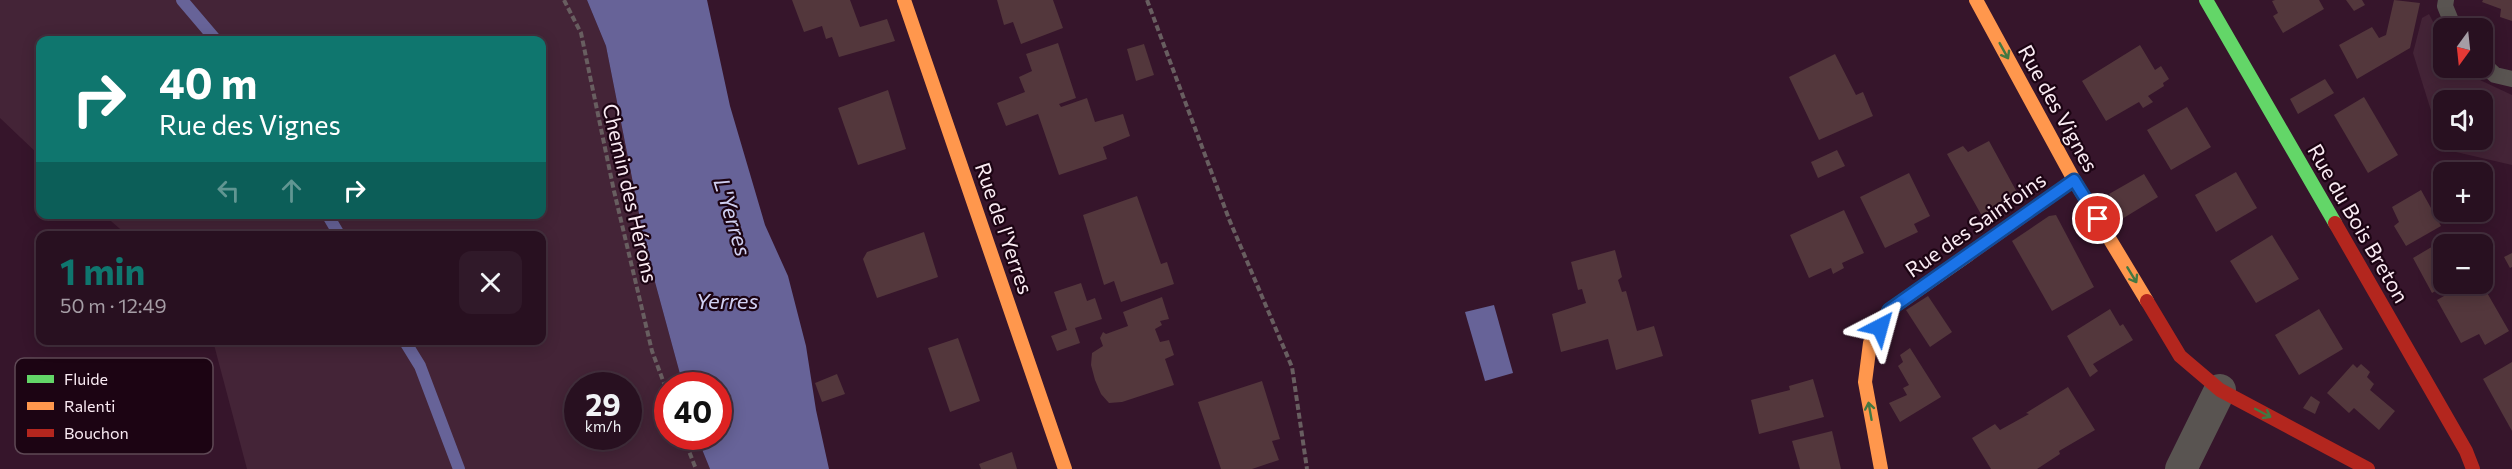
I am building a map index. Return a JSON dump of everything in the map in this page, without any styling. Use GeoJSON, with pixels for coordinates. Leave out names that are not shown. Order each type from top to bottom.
{"type":"FeatureCollection","features":[{"type":"Feature","properties":{"kind":"street","name":"Rue de l'Yerres"},"geometry":{"type":"LineString","coordinates":[[904,0],[1065,469]]}},
{"type":"Feature","properties":{"kind":"street","name":"Rue des Vignes"},"geometry":{"type":"LineString","coordinates":[[1976,0],[2074,180],[2180,356],[2220,390],[2368,469]]}},
{"type":"Feature","properties":{"kind":"street","name":"Rue du Bois Breton"},"geometry":{"type":"LineString","coordinates":[[2206,0],[2460,440],[2473,469]]}},
{"type":"Feature","properties":{"kind":"street","name":"Rue des Sainfoins"},"geometry":{"type":"LineString","coordinates":[[1881,469],[1865,382],[1870,343],[1889,310],[2074,180]]}},
{"type":"Feature","properties":{"kind":"street"},"geometry":{"type":"LineString","coordinates":[[2181,469],[2220,390]]}},
{"type":"Feature","properties":{"kind":"lane"},"geometry":{"type":"LineString","coordinates":[[2446,0],[2445,6],[2450,18]]}},
{"type":"Feature","properties":{"kind":"lane"},"geometry":{"type":"LineString","coordinates":[[2493,73],[2512,79]]}},
{"type":"Feature","properties":{"kind":"path","name":"Chemin des Hérons"},"geometry":{"type":"LineString","coordinates":[[564,0],[580,33],[614,191],[652,351],[660,372]]}},
{"type":"Feature","properties":{"kind":"path"},"geometry":{"type":"LineString","coordinates":[[1147,0],[1229,219],[1292,367],[1307,469]]}},
{"type":"Feature","properties":{"kind":"path"},"geometry":{"type":"LineString","coordinates":[[689,450],[696,469]]}},
{"type":"Feature","properties":{"kind":"shaded area"},"geometry":{"type":"Polygon","coordinates":[[[0,0],[587,0],[606,46],[646,249],[679,372],[654,372],[654,450],[702,450],[710,469],[247,469],[214,345],[546,345],[546,231],[122,231],[109,219],[546,219],[546,36],[36,36],[36,152],[0,118],[0,0]]]}},
{"type":"Feature","properties":{"kind":"shaded area"},"geometry":{"type":"Polygon","coordinates":[[[2429,14],[2433,22],[2433,78],[2478,78],[2512,95],[2512,165],[2447,150],[2493,150],[2493,90],[2433,90],[2433,117],[2413,53],[2422,18],[2429,14]]]}},
{"type":"Feature","properties":{"kind":"water","name":"Yerres"},"geometry":{"type":"Polygon","coordinates":[[[587,0],[707,0],[730,106],[765,225],[788,276],[806,346],[816,410],[829,469],[710,469],[702,450],[732,450],[732,372],[679,372],[646,249],[606,46],[587,0]]]}},
{"type":"Feature","properties":{"kind":"water"},"geometry":{"type":"Polygon","coordinates":[[[1494,305],[1513,373],[1485,381],[1465,312],[1494,305]]]}},
{"type":"Feature","properties":{"kind":"building"},"geometry":{"type":"Polygon","coordinates":[[[792,0],[850,0],[860,27],[887,19],[895,41],[839,57],[832,37],[826,39],[822,26],[804,32],[792,0]]]}},
{"type":"Feature","properties":{"kind":"building"},"geometry":{"type":"Polygon","coordinates":[[[997,0],[1053,0],[1063,28],[1021,44],[1013,22],[1004,25],[997,0]]]}},
{"type":"Feature","properties":{"kind":"building"},"geometry":{"type":"Polygon","coordinates":[[[2319,0],[2324,9],[2283,33],[2273,16],[2278,13],[2272,1],[2319,0]]]}},
{"type":"Feature","properties":{"kind":"building"},"geometry":{"type":"Polygon","coordinates":[[[2346,0],[2362,0],[2365,5],[2354,11],[2346,0]]]}},
{"type":"Feature","properties":{"kind":"building"},"geometry":{"type":"Polygon","coordinates":[[[2394,0],[2420,3],[2410,48],[2357,79],[2339,45],[2372,27],[2379,38],[2386,35],[2394,0]]]}},
{"type":"Feature","properties":{"kind":"building"},"geometry":{"type":"Polygon","coordinates":[[[2483,0],[2512,0],[2512,21],[2500,17],[2501,9],[2482,2],[2483,0]]]}},
{"type":"Feature","properties":{"kind":"building"},"geometry":{"type":"Polygon","coordinates":[[[1058,43],[1076,98],[1059,104],[1061,107],[1087,98],[1095,122],[1123,114],[1130,136],[1103,147],[1107,159],[1059,175],[1038,114],[1006,126],[997,103],[1025,92],[1019,77],[1032,71],[1026,54],[1058,43]]]}},
{"type":"Feature","properties":{"kind":"building"},"geometry":{"type":"Polygon","coordinates":[[[1144,44],[1154,75],[1136,81],[1127,49],[1144,44]]]}},
{"type":"Feature","properties":{"kind":"building"},"geometry":{"type":"Polygon","coordinates":[[[2140,45],[2155,70],[2161,66],[2169,79],[2163,83],[2164,86],[2148,96],[2153,102],[2143,108],[2139,102],[2106,121],[2082,81],[2140,45]]]}},
{"type":"Feature","properties":{"kind":"building"},"geometry":{"type":"Polygon","coordinates":[[[1835,54],[1856,95],[1863,92],[1873,116],[1819,140],[1789,77],[1835,54]]]}},
{"type":"Feature","properties":{"kind":"building"},"geometry":{"type":"Polygon","coordinates":[[[2325,79],[2334,93],[2298,114],[2290,99],[2325,79]]]}},
{"type":"Feature","properties":{"kind":"building"},"geometry":{"type":"Polygon","coordinates":[[[888,90],[906,149],[858,165],[838,108],[888,90]]]}},
{"type":"Feature","properties":{"kind":"building"},"geometry":{"type":"Polygon","coordinates":[[[2364,97],[2398,155],[2368,173],[2334,115],[2364,97]]]}},
{"type":"Feature","properties":{"kind":"building"},"geometry":{"type":"Polygon","coordinates":[[[2187,107],[2211,147],[2171,170],[2147,130],[2187,107]]]}},
{"type":"Feature","properties":{"kind":"building"},"geometry":{"type":"Polygon","coordinates":[[[1989,141],[2019,196],[1982,216],[1947,154],[1963,146],[1968,152],[1989,141]]]}},
{"type":"Feature","properties":{"kind":"building"},"geometry":{"type":"Polygon","coordinates":[[[1837,150],[1845,166],[1818,178],[1811,162],[1837,150]]]}},
{"type":"Feature","properties":{"kind":"building"},"geometry":{"type":"Polygon","coordinates":[[[2236,172],[2257,208],[2216,232],[2195,195],[2236,172]]]}},
{"type":"Feature","properties":{"kind":"building"},"geometry":{"type":"Polygon","coordinates":[[[1909,173],[1930,216],[1914,224],[1918,232],[1885,248],[1860,197],[1909,173]]]}},
{"type":"Feature","properties":{"kind":"building"},"geometry":{"type":"Polygon","coordinates":[[[2144,174],[2158,197],[2122,219],[2109,194],[2144,174]]]}},
{"type":"Feature","properties":{"kind":"building"},"geometry":{"type":"Polygon","coordinates":[[[2421,190],[2433,212],[2433,222],[2439,222],[2441,226],[2406,246],[2394,226],[2399,222],[2392,207],[2421,190]]]}},
{"type":"Feature","properties":{"kind":"building"},"geometry":{"type":"Polygon","coordinates":[[[1137,196],[1161,264],[1167,262],[1174,284],[1121,302],[1114,281],[1104,285],[1083,215],[1137,196]]]}},
{"type":"Feature","properties":{"kind":"building"},"geometry":{"type":"Polygon","coordinates":[[[1844,210],[1864,253],[1842,263],[1844,268],[1833,274],[1831,268],[1809,278],[1790,235],[1844,210]]]}},
{"type":"Feature","properties":{"kind":"building"},"geometry":{"type":"Polygon","coordinates":[[[2056,215],[2094,287],[2052,311],[2012,241],[2049,216],[2056,215]]]}},
{"type":"Feature","properties":{"kind":"building"},"geometry":{"type":"Polygon","coordinates":[[[924,232],[938,277],[877,298],[863,259],[867,252],[924,232]]]}},
{"type":"Feature","properties":{"kind":"building"},"geometry":{"type":"Polygon","coordinates":[[[2272,235],[2299,279],[2256,303],[2230,261],[2272,235]]]}},
{"type":"Feature","properties":{"kind":"building"},"geometry":{"type":"Polygon","coordinates":[[[2433,246],[2432,293],[2413,258],[2433,246]]]}},
{"type":"Feature","properties":{"kind":"building"},"geometry":{"type":"Polygon","coordinates":[[[1615,250],[1622,277],[1618,280],[1622,292],[1626,291],[1637,331],[1654,326],[1663,356],[1616,370],[1608,339],[1561,352],[1552,314],[1586,303],[1582,289],[1578,290],[1571,262],[1615,250]]]}},
{"type":"Feature","properties":{"kind":"building"},"geometry":{"type":"Polygon","coordinates":[[[2512,253],[2512,267],[2510,268],[2504,257],[2512,253]]]}},
{"type":"Feature","properties":{"kind":"building"},"geometry":{"type":"Polygon","coordinates":[[[1081,283],[1087,301],[1095,298],[1102,319],[1075,328],[1080,343],[1057,351],[1051,336],[1067,330],[1054,292],[1081,283]]]}},
{"type":"Feature","properties":{"kind":"building"},"geometry":{"type":"Polygon","coordinates":[[[2448,294],[2488,294],[2509,331],[2485,345],[2479,334],[2461,343],[2437,300],[2448,294]]]}},
{"type":"Feature","properties":{"kind":"building"},"geometry":{"type":"Polygon","coordinates":[[[1928,296],[1952,332],[1930,347],[1906,310],[1928,296]]]}},
{"type":"Feature","properties":{"kind":"building"},"geometry":{"type":"Polygon","coordinates":[[[1162,297],[1169,319],[1160,321],[1162,325],[1155,329],[1160,342],[1169,340],[1174,355],[1165,359],[1174,385],[1122,402],[1109,403],[1101,394],[1095,380],[1091,365],[1092,353],[1103,346],[1100,338],[1103,332],[1106,334],[1128,326],[1123,312],[1162,297]]]}},
{"type":"Feature","properties":{"kind":"building"},"geometry":{"type":"Polygon","coordinates":[[[2110,309],[2120,326],[2123,324],[2133,340],[2093,364],[2098,371],[2090,377],[2067,336],[2110,309]]]}},
{"type":"Feature","properties":{"kind":"building"},"geometry":{"type":"Polygon","coordinates":[[[2319,309],[2343,349],[2299,375],[2275,335],[2319,309]]]}},
{"type":"Feature","properties":{"kind":"building"},"geometry":{"type":"Polygon","coordinates":[[[958,338],[980,401],[950,412],[928,348],[958,338]]]}},
{"type":"Feature","properties":{"kind":"building"},"geometry":{"type":"Polygon","coordinates":[[[1910,348],[1941,397],[1900,422],[1889,403],[1907,395],[1903,388],[1909,385],[1898,366],[1903,362],[1900,355],[1910,348]]]}},
{"type":"Feature","properties":{"kind":"building"},"geometry":{"type":"Polygon","coordinates":[[[2512,362],[2512,431],[2483,379],[2512,362]]]}},
{"type":"Feature","properties":{"kind":"building"},"geometry":{"type":"Polygon","coordinates":[[[2353,364],[2357,368],[2361,364],[2370,372],[2367,377],[2374,384],[2370,390],[2395,411],[2379,430],[2354,408],[2349,413],[2327,393],[2353,364]]]}},
{"type":"Feature","properties":{"kind":"building"},"geometry":{"type":"Polygon","coordinates":[[[837,374],[845,394],[822,402],[815,383],[837,374]]]}},
{"type":"Feature","properties":{"kind":"building"},"geometry":{"type":"Polygon","coordinates":[[[1813,379],[1824,417],[1759,434],[1751,400],[1790,390],[1789,386],[1813,379]]]}},
{"type":"Feature","properties":{"kind":"building"},"geometry":{"type":"Polygon","coordinates":[[[1262,381],[1280,439],[1272,441],[1279,460],[1252,469],[1221,469],[1198,402],[1262,381]]]}},
{"type":"Feature","properties":{"kind":"building"},"geometry":{"type":"Polygon","coordinates":[[[2068,387],[2095,430],[2059,451],[2060,454],[2037,469],[1991,469],[1972,438],[1995,424],[2000,430],[2029,414],[2026,413],[2068,387]]]}},
{"type":"Feature","properties":{"kind":"building"},"geometry":{"type":"Polygon","coordinates":[[[2311,396],[2320,402],[2315,414],[2303,408],[2311,396]]]}},
{"type":"Feature","properties":{"kind":"building"},"geometry":{"type":"Polygon","coordinates":[[[1832,431],[1841,469],[1800,469],[1792,441],[1832,431]]]}},
{"type":"Feature","properties":{"kind":"building"},"geometry":{"type":"Polygon","coordinates":[[[1012,452],[1017,469],[981,469],[979,464],[1012,452]]]}},
{"type":"Feature","properties":{"kind":"waterway"},"geometry":{"type":"LineString","coordinates":[[182,0],[213,36]]}},
{"type":"Feature","properties":{"kind":"waterway"},"geometry":{"type":"LineString","coordinates":[[330,219],[337,231]]}},
{"type":"Feature","properties":{"kind":"waterway"},"geometry":{"type":"LineString","coordinates":[[407,345],[420,366],[459,469]]}},
{"type":"Feature","properties":{"kind":"traffic: fast"},"geometry":{"type":"LineString","coordinates":[[2206,0],[2335,223]]}},
{"type":"Feature","properties":{"kind":"traffic: slow"},"geometry":{"type":"LineString","coordinates":[[904,0],[1065,469]]}},
{"type":"Feature","properties":{"kind":"traffic: slow"},"geometry":{"type":"LineString","coordinates":[[1976,0],[2074,180],[2147,301]]}},
{"type":"Feature","properties":{"kind":"traffic: slow"},"geometry":{"type":"LineString","coordinates":[[1881,469],[1865,382],[1870,343],[1889,310],[1968,255]]}},
{"type":"Feature","properties":{"kind":"traffic: jam"},"geometry":{"type":"LineString","coordinates":[[1968,255],[2074,180]]}},
{"type":"Feature","properties":{"kind":"traffic: jam"},"geometry":{"type":"LineString","coordinates":[[2335,223],[2466,451],[2473,469]]}},
{"type":"Feature","properties":{"kind":"traffic: jam"},"geometry":{"type":"LineString","coordinates":[[2147,301],[2180,356],[2220,390],[2368,469]]}},
{"type":"Feature","properties":{"kind":"route"},"geometry":{"type":"LineString","coordinates":[[1880,327],[1889,310],[2074,180],[2098,219]]}},
{"type":"Feature","properties":{"kind":"water label","name":"L'Yerres"},"geometry":{"type":"Point","coordinates":[733,217]}}]}
